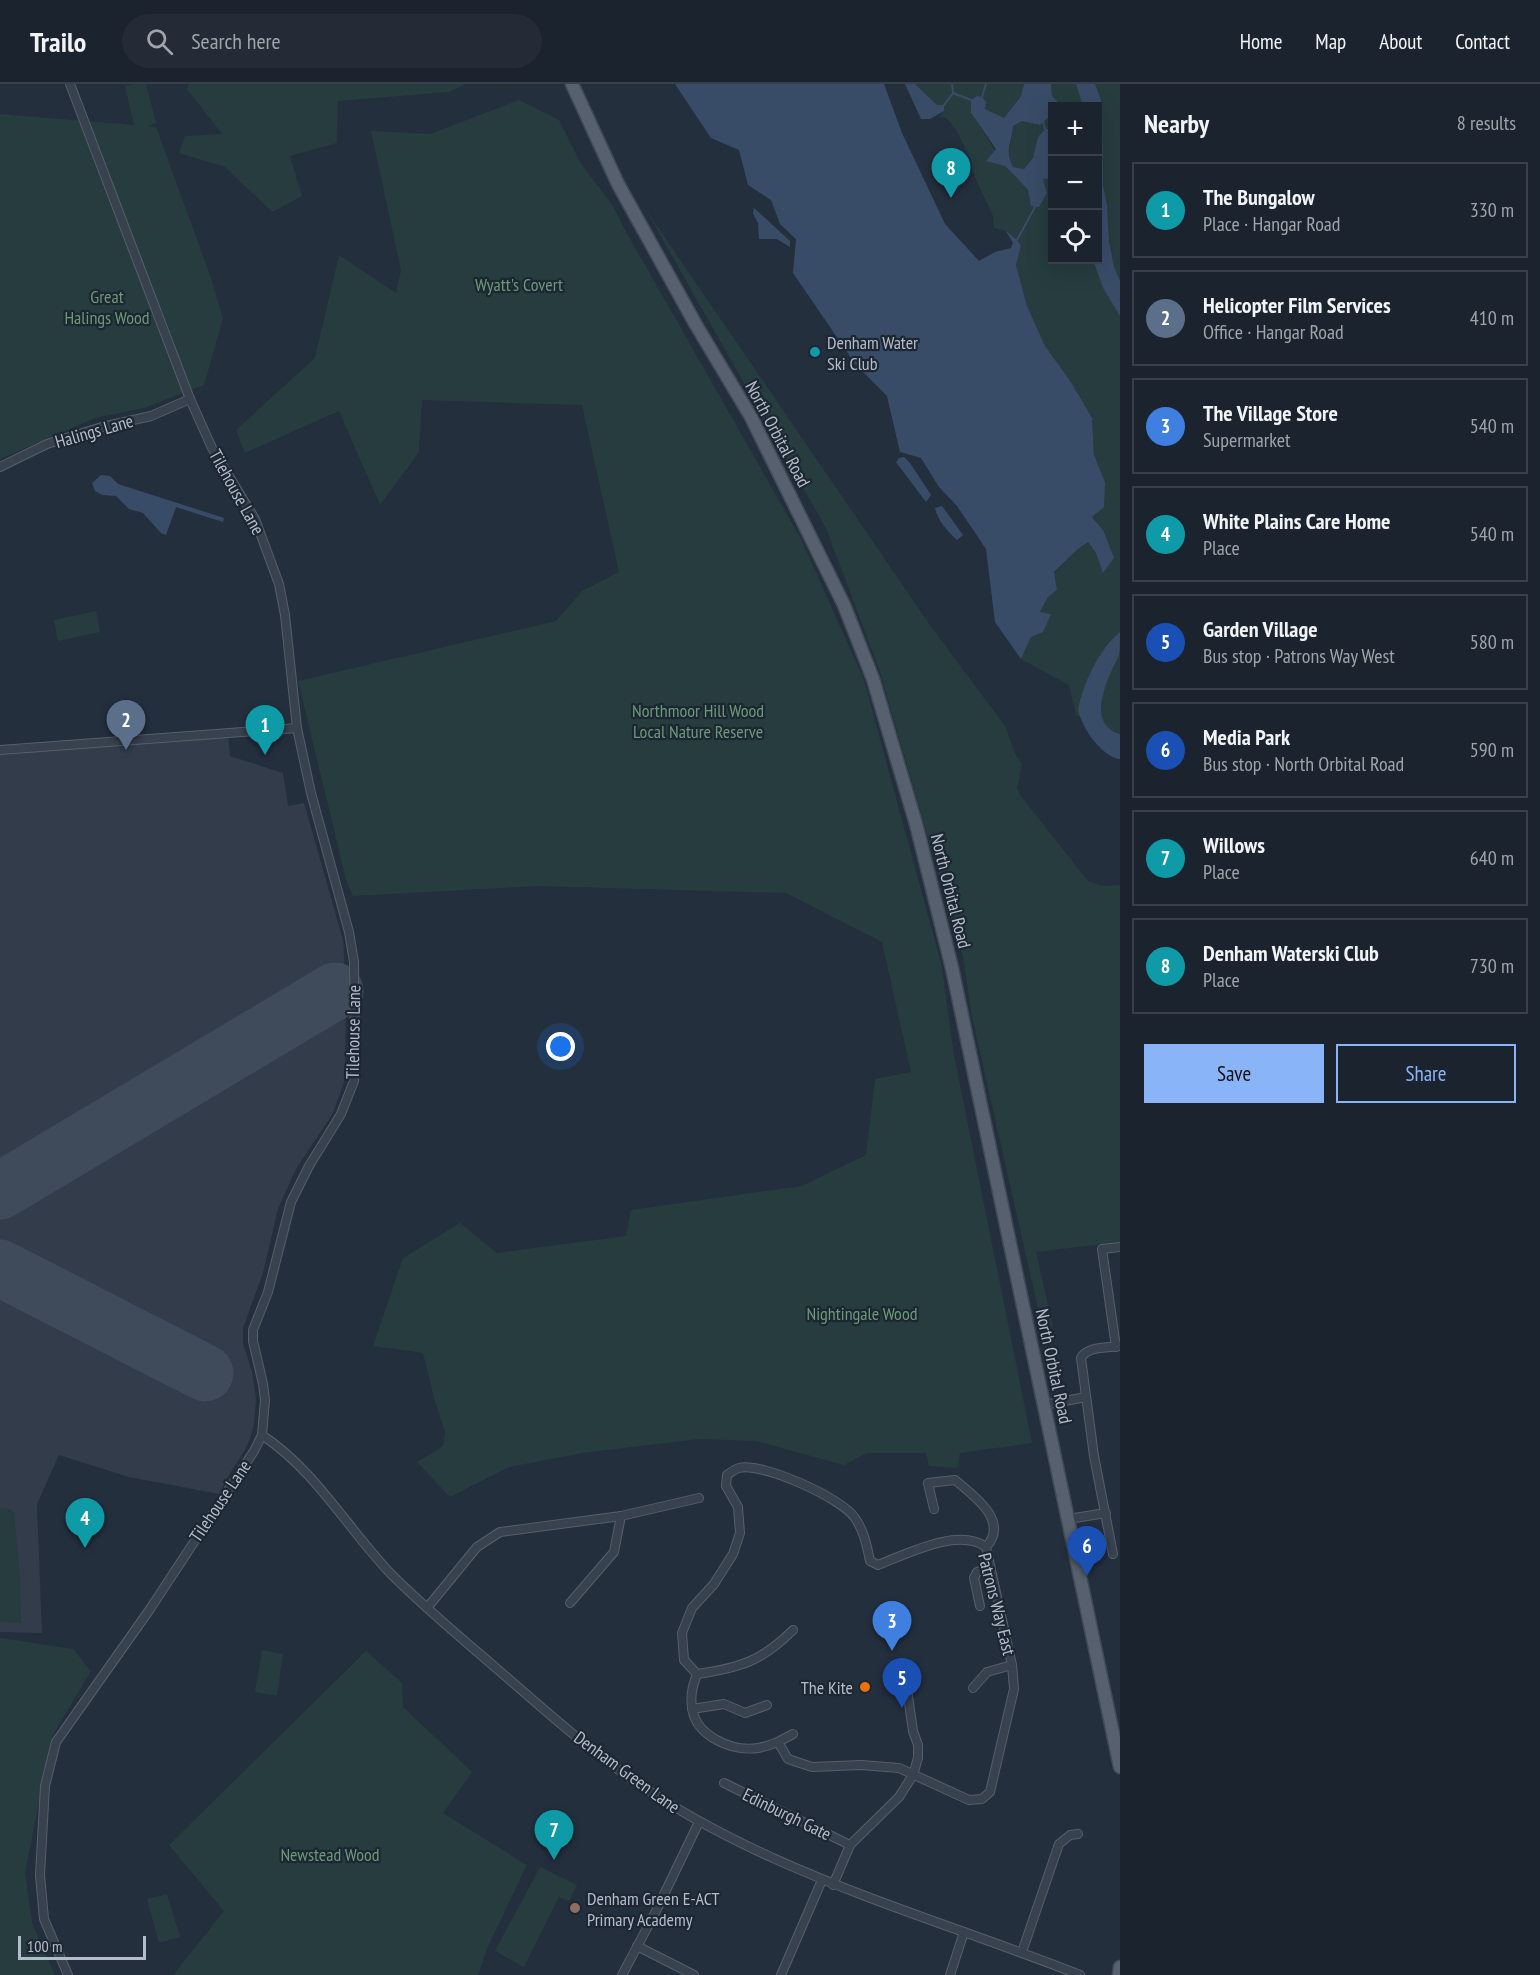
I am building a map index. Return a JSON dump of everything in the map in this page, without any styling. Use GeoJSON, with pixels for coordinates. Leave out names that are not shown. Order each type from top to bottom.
{"type":"FeatureCollection","features":[{"type":"Feature","properties":{"kind":"main road","name":"North Orbital Road"},"geometry":{"type":"LineString","coordinates":[[572,84],[618,184],[696,325],[751,417],[844,605],[873,679],[916,824],[951,968],[1120,1767]]}},
{"type":"Feature","properties":{"kind":"main road"},"geometry":{"type":"LineString","coordinates":[[1119,1975],[1120,1968]]}},
{"type":"Feature","properties":{"kind":"street","name":"Tilehouse Lane"},"geometry":{"type":"LineString","coordinates":[[68,1975],[44,1919],[40,1875],[45,1786],[56,1742],[148,1612],[254,1452],[262,1435],[265,1400],[253,1341],[254,1330],[268,1292],[291,1202],[309,1166],[341,1114],[350,1093],[355,1068],[354,962],[349,932],[311,794],[297,728],[285,615],[276,575],[255,519],[212,448],[190,399],[70,84]]}},
{"type":"Feature","properties":{"kind":"street","name":"Halings Lane"},"geometry":{"type":"LineString","coordinates":[[0,467],[47,444],[102,426],[151,416],[190,399]]}},
{"type":"Feature","properties":{"kind":"street"},"geometry":{"type":"LineString","coordinates":[[0,750],[297,728]]}},
{"type":"Feature","properties":{"kind":"street"},"geometry":{"type":"LineString","coordinates":[[1113,1554],[1094,1456],[1082,1358],[1089,1350],[1118,1347],[1102,1249],[1120,1247]]}},
{"type":"Feature","properties":{"kind":"street"},"geometry":{"type":"LineString","coordinates":[[1044,1405],[1086,1396]]}},
{"type":"Feature","properties":{"kind":"street","name":"Denham Green Lane"},"geometry":{"type":"LineString","coordinates":[[262,1435],[313,1479],[390,1572],[427,1608],[604,1760],[699,1822],[833,1885],[1080,1975]]}},
{"type":"Feature","properties":{"kind":"street","name":"Patrons Way East"},"geometry":{"type":"LineString","coordinates":[[697,1674],[684,1660],[682,1633],[692,1608],[714,1584],[733,1554],[740,1533],[738,1507],[726,1486],[727,1475],[738,1468],[758,1469],[797,1481],[854,1516],[864,1534],[870,1561],[878,1565],[931,1545],[964,1539],[977,1541],[986,1547],[1012,1665],[1014,1689],[990,1792],[982,1799],[969,1800],[913,1775]]}},
{"type":"Feature","properties":{"kind":"street"},"geometry":{"type":"LineString","coordinates":[[934,1509],[928,1483],[955,1480],[979,1500],[990,1514],[995,1530],[992,1540],[986,1547]]}},
{"type":"Feature","properties":{"kind":"street"},"geometry":{"type":"LineString","coordinates":[[427,1608],[477,1547],[500,1532],[621,1516],[699,1498]]}},
{"type":"Feature","properties":{"kind":"street"},"geometry":{"type":"LineString","coordinates":[[1068,1519],[1106,1513]]}},
{"type":"Feature","properties":{"kind":"street"},"geometry":{"type":"LineString","coordinates":[[570,1603],[614,1552],[621,1516]]}},
{"type":"Feature","properties":{"kind":"street"},"geometry":{"type":"LineString","coordinates":[[980,1606],[974,1578],[977,1572],[990,1568]]}},
{"type":"Feature","properties":{"kind":"street"},"geometry":{"type":"LineString","coordinates":[[793,1630],[765,1655],[727,1670],[697,1674],[692,1691],[692,1709],[701,1726],[714,1738],[734,1748],[757,1748],[778,1742],[793,1734]]}},
{"type":"Feature","properties":{"kind":"street","name":"Patrons Way East"},"geometry":{"type":"LineString","coordinates":[[973,1688],[987,1672],[1012,1665]]}},
{"type":"Feature","properties":{"kind":"street"},"geometry":{"type":"LineString","coordinates":[[833,1885],[850,1845],[899,1797],[913,1775],[918,1758],[918,1745],[913,1731],[907,1689]]}},
{"type":"Feature","properties":{"kind":"street"},"geometry":{"type":"LineString","coordinates":[[692,1709],[724,1704],[745,1713],[767,1705]]}},
{"type":"Feature","properties":{"kind":"street"},"geometry":{"type":"LineString","coordinates":[[778,1742],[788,1759],[812,1767],[884,1766],[899,1768],[913,1775]]}},
{"type":"Feature","properties":{"kind":"street","name":"Edinburgh Gate"},"geometry":{"type":"LineString","coordinates":[[724,1783],[850,1845]]}},
{"type":"Feature","properties":{"kind":"street"},"geometry":{"type":"LineString","coordinates":[[622,1975],[699,1822]]}},
{"type":"Feature","properties":{"kind":"street"},"geometry":{"type":"LineString","coordinates":[[1022,1952],[1059,1845],[1070,1835],[1078,1834]]}},
{"type":"Feature","properties":{"kind":"street"},"geometry":{"type":"LineString","coordinates":[[781,1975],[822,1880]]}},
{"type":"Feature","properties":{"kind":"street"},"geometry":{"type":"LineString","coordinates":[[950,1975],[964,1932]]}},
{"type":"Feature","properties":{"kind":"street"},"geometry":{"type":"LineString","coordinates":[[637,1946],[694,1975]]}},
{"type":"Feature","properties":{"kind":"shaded area"},"geometry":{"type":"Polygon","coordinates":[[[228,736],[230,756],[283,773],[288,806],[304,803],[343,940],[346,991],[345,1079],[333,1113],[296,1169],[278,1209],[263,1273],[243,1328],[243,1343],[252,1372],[256,1398],[254,1424],[245,1450],[219,1494],[129,1477],[59,1455],[37,1504],[42,1633],[0,1632],[0,753],[228,736]]]}},
{"type":"Feature","properties":{"kind":"green space","name":"Great Halings Wood"},"geometry":{"type":"Polygon","coordinates":[[[146,84],[156,123],[148,126],[156,127],[211,278],[223,319],[204,385],[144,408],[95,418],[0,459],[0,114],[134,125],[125,86],[146,84]]]}},
{"type":"Feature","properties":{"kind":"green space"},"geometry":{"type":"Polygon","coordinates":[[[189,84],[466,84],[449,92],[338,101],[337,143],[290,156],[302,196],[272,212],[225,167],[179,153],[185,136],[222,134],[187,89],[189,84]]]}},
{"type":"Feature","properties":{"kind":"green space"},"geometry":{"type":"Polygon","coordinates":[[[915,84],[1024,84],[1021,96],[1004,118],[984,109],[971,113],[1005,166],[1028,190],[1043,178],[1048,178],[1048,264],[1102,264],[1102,102],[1058,102],[1052,96],[1051,84],[1120,84],[1120,734],[1076,715],[1069,685],[1021,659],[1031,637],[1051,614],[1040,613],[1048,597],[1057,590],[1054,573],[1088,542],[1096,553],[1103,572],[1103,530],[1092,516],[1105,482],[1094,455],[1092,418],[1071,382],[1045,346],[1027,306],[1016,265],[1021,246],[1006,231],[994,228],[993,216],[957,131],[946,118],[939,117],[944,111],[915,84]]]}},
{"type":"Feature","properties":{"kind":"green space"},"geometry":{"type":"Polygon","coordinates":[[[519,100],[559,120],[581,164],[613,206],[801,539],[864,680],[942,967],[954,1055],[1032,1443],[960,1453],[957,1468],[929,1466],[926,1453],[867,1453],[844,1465],[756,1441],[699,1439],[582,1453],[509,1467],[450,1497],[417,1462],[443,1446],[445,1432],[423,1353],[373,1346],[403,1258],[460,1223],[497,1253],[626,1236],[631,1210],[802,1186],[866,1155],[875,1079],[911,1072],[882,942],[786,893],[537,886],[353,896],[347,883],[298,681],[556,621],[582,591],[619,572],[582,405],[422,400],[419,452],[380,505],[339,411],[245,453],[236,430],[315,358],[339,255],[396,293],[401,270],[371,131],[430,134],[519,100]]]}},
{"type":"Feature","properties":{"kind":"green space"},"geometry":{"type":"Polygon","coordinates":[[[1048,118],[1048,129],[1045,129],[1039,137],[1033,158],[1024,169],[1013,167],[1009,151],[1013,126],[1022,121],[1040,125],[1048,118]]]}},
{"type":"Feature","properties":{"kind":"green space"},"geometry":{"type":"Polygon","coordinates":[[[646,210],[932,628],[1005,726],[1015,753],[1022,764],[1017,788],[1020,795],[1088,881],[1102,886],[1120,885],[1120,1242],[1036,1252],[1053,1326],[1045,1339],[972,1017],[963,957],[880,672],[826,528],[646,210]]]}},
{"type":"Feature","properties":{"kind":"green space"},"geometry":{"type":"Polygon","coordinates":[[[96,611],[100,632],[58,641],[54,620],[96,611]]]}},
{"type":"Feature","properties":{"kind":"green space"},"geometry":{"type":"Polygon","coordinates":[[[8,1508],[14,1513],[20,1577],[21,1623],[0,1622],[0,1509],[8,1508]]]}},
{"type":"Feature","properties":{"kind":"green space"},"geometry":{"type":"Polygon","coordinates":[[[0,1638],[73,1649],[91,1671],[52,1736],[25,1873],[32,1923],[55,1975],[0,1975],[0,1638]]]}},
{"type":"Feature","properties":{"kind":"green space"},"geometry":{"type":"Polygon","coordinates":[[[262,1650],[283,1654],[277,1696],[255,1692],[262,1650]]]}},
{"type":"Feature","properties":{"kind":"green space","name":"Newstead Wood"},"geometry":{"type":"Polygon","coordinates":[[[366,1651],[402,1683],[403,1707],[472,1772],[443,1813],[527,1865],[489,1944],[478,1975],[173,1975],[224,1911],[169,1845],[366,1651]]]}},
{"type":"Feature","properties":{"kind":"green space"},"geometry":{"type":"Polygon","coordinates":[[[540,1867],[577,1885],[569,1901],[559,1897],[524,1967],[495,1951],[540,1867]]]}},
{"type":"Feature","properties":{"kind":"green space"},"geometry":{"type":"Polygon","coordinates":[[[167,1894],[180,1937],[159,1943],[147,1899],[167,1894]]]}},
{"type":"Feature","properties":{"kind":"water"},"geometry":{"type":"Polygon","coordinates":[[[675,84],[884,84],[902,133],[945,224],[979,261],[995,252],[1011,248],[1013,243],[1006,231],[1021,246],[1016,265],[1027,306],[1045,346],[1071,382],[1092,418],[1094,455],[1105,482],[1104,507],[1092,517],[1103,530],[1114,558],[1103,573],[1096,553],[1088,542],[1054,572],[1057,590],[1048,597],[1040,612],[1051,614],[1043,632],[1031,637],[1021,659],[995,622],[986,549],[957,506],[939,487],[921,458],[900,452],[887,396],[856,365],[793,273],[796,239],[780,224],[771,200],[748,185],[739,150],[711,138],[675,84]]]}},
{"type":"Feature","properties":{"kind":"water"},"geometry":{"type":"Polygon","coordinates":[[[905,84],[915,84],[937,105],[944,105],[944,111],[930,119],[921,119],[905,84]]]}},
{"type":"Feature","properties":{"kind":"water"},"geometry":{"type":"Polygon","coordinates":[[[1024,84],[1051,84],[1052,96],[1058,102],[1048,102],[1048,118],[1040,125],[1022,121],[1013,126],[1009,151],[1010,161],[1013,167],[1024,169],[1033,158],[1038,137],[1045,129],[1048,129],[1048,178],[1043,179],[1047,193],[1039,207],[1031,206],[1028,190],[1005,166],[986,161],[996,149],[971,113],[971,100],[977,96],[982,97],[986,102],[985,109],[1004,118],[1021,96],[1024,84]]]}},
{"type":"Feature","properties":{"kind":"water"},"geometry":{"type":"Polygon","coordinates":[[[1076,84],[1095,84],[1102,102],[1082,102],[1076,84]]]}},
{"type":"Feature","properties":{"kind":"water"},"geometry":{"type":"Polygon","coordinates":[[[1102,103],[1103,185],[1107,205],[1109,242],[1114,267],[1120,281],[1120,316],[1103,288],[1094,264],[1102,264],[1102,103]]]}},
{"type":"Feature","properties":{"kind":"water"},"geometry":{"type":"Polygon","coordinates":[[[754,208],[790,241],[790,247],[777,239],[759,239],[754,208]]]}},
{"type":"Feature","properties":{"kind":"water"},"geometry":{"type":"Polygon","coordinates":[[[904,457],[931,495],[926,502],[896,462],[899,458],[904,457]]]}},
{"type":"Feature","properties":{"kind":"water"},"geometry":{"type":"Polygon","coordinates":[[[101,475],[110,476],[118,484],[224,518],[223,522],[176,507],[166,535],[161,533],[143,513],[129,509],[116,496],[102,495],[95,491],[92,483],[101,475]]]}},
{"type":"Feature","properties":{"kind":"water"},"geometry":{"type":"Polygon","coordinates":[[[942,506],[963,535],[957,540],[938,517],[935,508],[942,506]]]}},
{"type":"Feature","properties":{"kind":"water"},"geometry":{"type":"Polygon","coordinates":[[[1120,632],[1119,655],[1105,686],[1101,710],[1103,720],[1109,728],[1120,734],[1120,759],[1118,759],[1098,746],[1084,725],[1078,710],[1093,668],[1105,648],[1120,632]]]}},
{"type":"Feature","properties":{"kind":"waterway"},"geometry":{"type":"LineString","coordinates":[[944,105],[953,93],[952,84]]}},
{"type":"Feature","properties":{"kind":"waterway"},"geometry":{"type":"LineString","coordinates":[[982,97],[986,84]]}},
{"type":"Feature","properties":{"kind":"waterway"},"geometry":{"type":"LineString","coordinates":[[953,93],[971,100]]}},
{"type":"Feature","properties":{"kind":"waterway"},"geometry":{"type":"LineString","coordinates":[[1043,122],[1045,129]]}},
{"type":"Feature","properties":{"kind":"waterway"},"geometry":{"type":"LineString","coordinates":[[1017,240],[1035,207]]}},
{"type":"Feature","properties":{"kind":"runway"},"geometry":{"type":"LineString","coordinates":[[0,1191],[335,991]]}},
{"type":"Feature","properties":{"kind":"runway"},"geometry":{"type":"LineString","coordinates":[[0,1268],[205,1373]]}},
{"type":"Feature","properties":{"kind":"place","name":"Denham Waterski Club"},"geometry":{"type":"Point","coordinates":[951,198]}},
{"type":"Feature","properties":{"kind":"place","name":"Denham Water Ski Club"},"geometry":{"type":"Point","coordinates":[815,352]}},
{"type":"Feature","properties":{"kind":"place","name":"Helicopter Film Services"},"geometry":{"type":"Point","coordinates":[126,750]}},
{"type":"Feature","properties":{"kind":"place","name":"The Bungalow"},"geometry":{"type":"Point","coordinates":[265,755]}},
{"type":"Feature","properties":{"kind":"place","name":"White Plains Care Home"},"geometry":{"type":"Point","coordinates":[85,1548]}},
{"type":"Feature","properties":{"kind":"place","name":"Media Park"},"geometry":{"type":"Point","coordinates":[1087,1576]}},
{"type":"Feature","properties":{"kind":"place","name":"The Village Store"},"geometry":{"type":"Point","coordinates":[892,1651]}},
{"type":"Feature","properties":{"kind":"place","name":"The Kite"},"geometry":{"type":"Point","coordinates":[865,1687]}},
{"type":"Feature","properties":{"kind":"place","name":"Garden Village"},"geometry":{"type":"Point","coordinates":[902,1708]}},
{"type":"Feature","properties":{"kind":"place","name":"Willows"},"geometry":{"type":"Point","coordinates":[554,1860]}},
{"type":"Feature","properties":{"kind":"place","name":"Denham Green E-ACT Primary Academy"},"geometry":{"type":"Point","coordinates":[575,1908]}},
{"type":"Feature","properties":{"kind":"park label","name":"Wyatt's Covert"},"geometry":{"type":"Point","coordinates":[519,284]}},
{"type":"Feature","properties":{"kind":"park label","name":"Northmoor Hill Wood Local Nature Reserve"},"geometry":{"type":"Point","coordinates":[698,720]}},
{"type":"Feature","properties":{"kind":"park label","name":"Nightingale Wood"},"geometry":{"type":"Point","coordinates":[862,1313]}}]}
